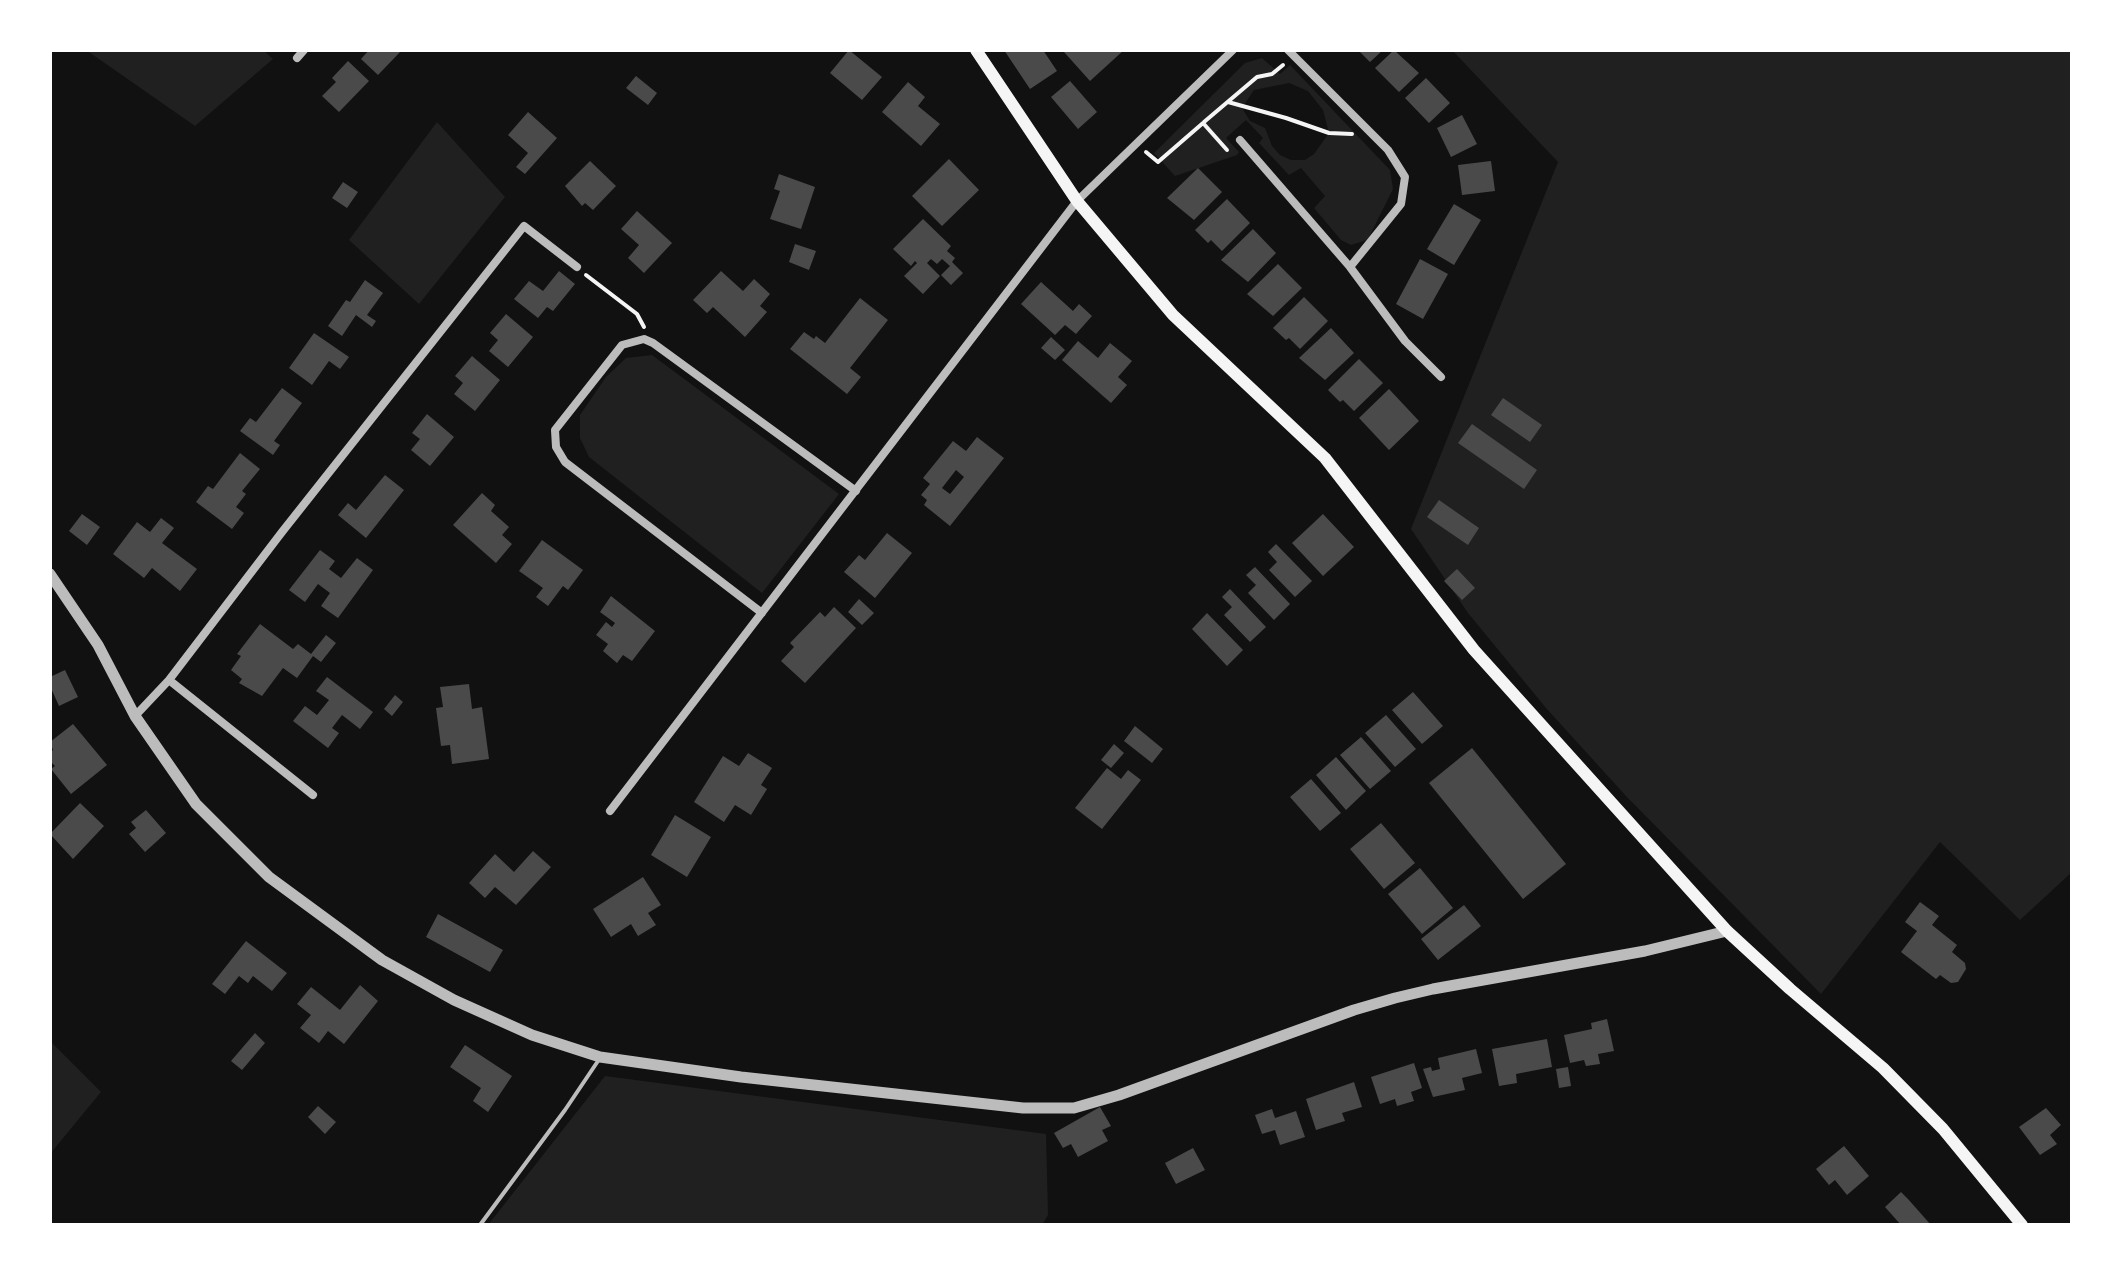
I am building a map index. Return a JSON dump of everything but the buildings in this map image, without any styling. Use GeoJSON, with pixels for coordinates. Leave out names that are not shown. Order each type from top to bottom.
{"type":"FeatureCollection","features":[{"type":"Feature","properties":{"kind":"main road"},"geometry":{"type":"LineString","coordinates":[[976,50],[1077,201],[1173,315],[1325,458],[1474,650],[1727,931],[1883,1068],[1943,1129],[2022,1225]]}},
{"type":"Feature","properties":{"kind":"street"},"geometry":{"type":"LineString","coordinates":[[610,811],[1077,201],[1233,50]]}},
{"type":"Feature","properties":{"kind":"street"},"geometry":{"type":"LineString","coordinates":[[1291,53],[1388,150],[1405,177],[1401,204],[1350,267]]}},
{"type":"Feature","properties":{"kind":"street"},"geometry":{"type":"LineString","coordinates":[[1240,140],[1350,267],[1405,341],[1441,377]]}},
{"type":"Feature","properties":{"kind":"street"},"geometry":{"type":"LineString","coordinates":[[135,716],[169,680],[524,226],[577,267]]}},
{"type":"Feature","properties":{"kind":"street"},"geometry":{"type":"LineString","coordinates":[[762,613],[565,462],[556,447],[555,430],[622,345],[644,339],[856,491]]}},
{"type":"Feature","properties":{"kind":"street"},"geometry":{"type":"LineString","coordinates":[[50,574],[98,645],[135,716],[196,804],[269,877],[382,960],[454,1000],[532,1035],[600,1057],[741,1077],[1023,1108],[1074,1108],[1395,998],[1645,951],[1727,931]]}},
{"type":"Feature","properties":{"kind":"street"},"geometry":{"type":"LineString","coordinates":[[169,680],[313,795]]}},
{"type":"Feature","properties":{"kind":"lane"},"geometry":{"type":"LineString","coordinates":[[480,1225],[600,1057]]}},
{"type":"Feature","properties":{"kind":"path"},"geometry":{"type":"LineString","coordinates":[[1136,143],[1158,162],[1257,77],[1272,74],[1291,53]]}},
{"type":"Feature","properties":{"kind":"path"},"geometry":{"type":"LineString","coordinates":[[1228,102],[1329,133],[1350,135],[1364,126]]}},
{"type":"Feature","properties":{"kind":"path"},"geometry":{"type":"LineString","coordinates":[[1203,123],[1230,153]]}},
{"type":"Feature","properties":{"kind":"path"},"geometry":{"type":"LineString","coordinates":[[577,267],[637,314],[653,343]]}},
{"type":"Feature","properties":{"kind":"shaded area"},"geometry":{"type":"Polygon","coordinates":[[[86,50],[263,50],[273,59],[195,126],[86,50]]]}},
{"type":"Feature","properties":{"kind":"shaded area"},"geometry":{"type":"Polygon","coordinates":[[[1452,50],[2072,50],[2072,872],[2020,920],[1940,842],[1821,994],[1626,796],[1546,708],[1468,613],[1411,529],[1558,162],[1452,50]]]}},
{"type":"Feature","properties":{"kind":"shaded area"},"geometry":{"type":"Polygon","coordinates":[[[1262,58],[1280,74],[1290,65],[1390,170],[1393,189],[1368,239],[1351,245],[1341,240],[1314,208],[1325,196],[1301,168],[1289,175],[1259,143],[1263,138],[1246,120],[1226,138],[1239,152],[1237,155],[1175,176],[1154,153],[1245,63],[1262,58]],[[1289,83],[1254,90],[1242,108],[1250,121],[1265,128],[1272,146],[1280,155],[1291,160],[1305,160],[1314,154],[1329,133],[1323,110],[1308,91],[1289,83]]]}},
{"type":"Feature","properties":{"kind":"shaded area"},"geometry":{"type":"Polygon","coordinates":[[[437,122],[505,197],[419,304],[349,240],[437,122]]]}},
{"type":"Feature","properties":{"kind":"shaded area"},"geometry":{"type":"Polygon","coordinates":[[[652,355],[839,494],[762,593],[589,457],[580,438],[580,415],[606,377],[626,358],[652,355]]]}},
{"type":"Feature","properties":{"kind":"shaded area"},"geometry":{"type":"Polygon","coordinates":[[[50,1041],[101,1092],[50,1154],[50,1041]]]}},
{"type":"Feature","properties":{"kind":"shaded area"},"geometry":{"type":"Polygon","coordinates":[[[605,1076],[1046,1134],[1048,1215],[1042,1225],[488,1225],[605,1076]]]}}]}
